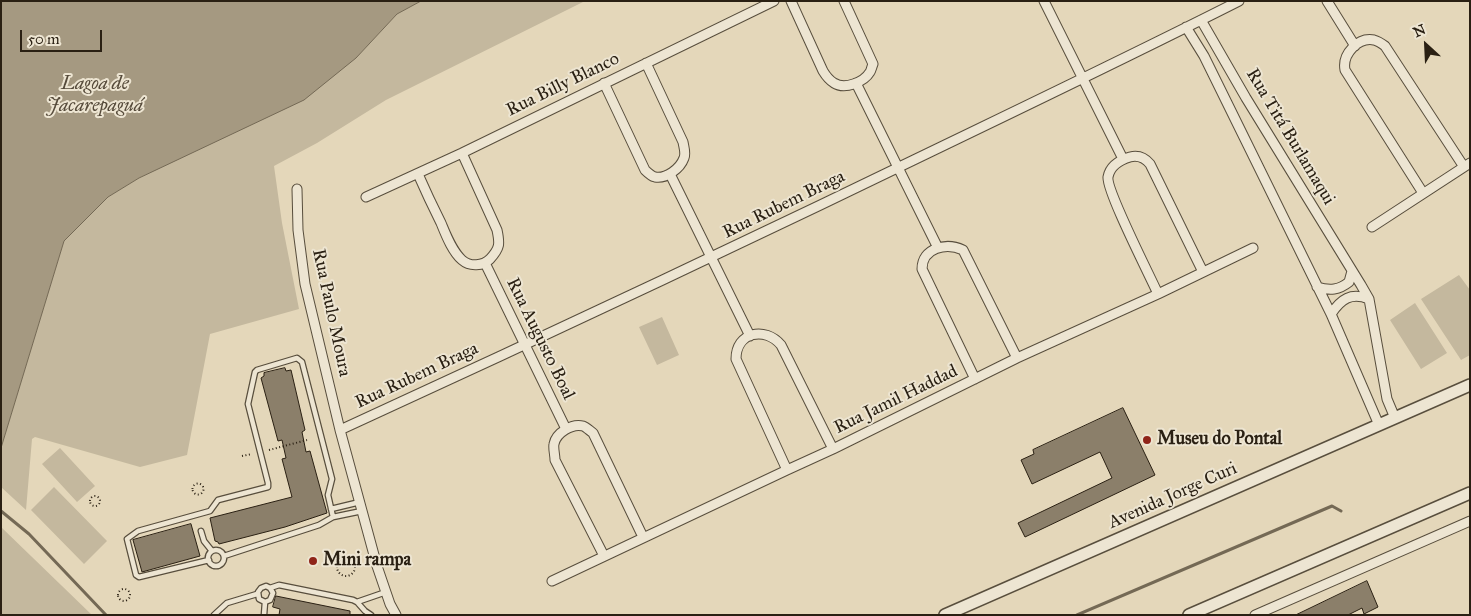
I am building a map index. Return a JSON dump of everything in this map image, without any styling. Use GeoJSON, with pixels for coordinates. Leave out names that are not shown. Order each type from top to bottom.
{"type":"FeatureCollection","features":[{"type":"Feature","properties":{"kind":"street","name":"Rua Billy Blanco"},"geometry":{"type":"LineString","coordinates":[[366,196],[462,153],[774,1]]}},
{"type":"Feature","properties":{"kind":"street"},"geometry":{"type":"LineString","coordinates":[[791,1],[828,78],[839,86],[848,86],[865,78],[871,72],[873,64],[844,1]]}},
{"type":"Feature","properties":{"kind":"street"},"geometry":{"type":"LineString","coordinates":[[1044,1],[1123,159]]}},
{"type":"Feature","properties":{"kind":"street","name":"Rua Rubem Braga"},"geometry":{"type":"LineString","coordinates":[[340,430],[712,257],[1186,28],[1238,1]]}},
{"type":"Feature","properties":{"kind":"street"},"geometry":{"type":"LineString","coordinates":[[1327,1],[1355,46]]}},
{"type":"Feature","properties":{"kind":"street","name":"Rua Titá Burlamaqui"},"geometry":{"type":"LineString","coordinates":[[1201,20],[1368,299]]}},
{"type":"Feature","properties":{"kind":"street","name":"Rua Titá Burlamaqui"},"geometry":{"type":"LineString","coordinates":[[1186,28],[1204,56],[1331,314],[1379,425]]}},
{"type":"Feature","properties":{"kind":"street"},"geometry":{"type":"LineString","coordinates":[[1372,227],[1467,165],[1385,46],[1377,41],[1360,42],[1345,56],[1345,70],[1423,193]]}},
{"type":"Feature","properties":{"kind":"street"},"geometry":{"type":"LineString","coordinates":[[604,83],[645,170],[655,177],[670,174],[684,160],[683,142],[646,63]]}},
{"type":"Feature","properties":{"kind":"street"},"geometry":{"type":"LineString","coordinates":[[856,83],[938,248]]}},
{"type":"Feature","properties":{"kind":"street"},"geometry":{"type":"LineString","coordinates":[[418,174],[456,253],[469,264],[485,263],[497,251],[499,242],[497,230],[462,153]]}},
{"type":"Feature","properties":{"kind":"street"},"geometry":{"type":"LineString","coordinates":[[1158,294],[1108,181],[1108,175],[1113,166],[1123,159],[1133,156],[1142,157],[1150,164],[1203,272]]}},
{"type":"Feature","properties":{"kind":"street"},"geometry":{"type":"LineString","coordinates":[[670,174],[750,336]]}},
{"type":"Feature","properties":{"kind":"street","name":"Rua Paulo Moura"},"geometry":{"type":"LineString","coordinates":[[297,189],[298,230],[305,284],[340,430],[377,566],[396,615]]}},
{"type":"Feature","properties":{"kind":"street"},"geometry":{"type":"LineString","coordinates":[[974,379],[922,269],[922,264],[926,257],[938,248],[951,246],[962,250],[1017,358]]}},
{"type":"Feature","properties":{"kind":"street","name":"Rua Jamil Haddad"},"geometry":{"type":"LineString","coordinates":[[552,581],[833,449],[1017,358],[1158,294],[1253,248]]}},
{"type":"Feature","properties":{"kind":"street","name":"Rua Augusto Boal"},"geometry":{"type":"LineString","coordinates":[[485,263],[566,429]]}},
{"type":"Feature","properties":{"kind":"street"},"geometry":{"type":"LineString","coordinates":[[1317,286],[1326,290],[1340,288],[1349,282],[1352,271]]}},
{"type":"Feature","properties":{"kind":"street"},"geometry":{"type":"LineString","coordinates":[[1331,314],[1343,300],[1352,296],[1368,299],[1387,399],[1395,418]]}},
{"type":"Feature","properties":{"kind":"street"},"geometry":{"type":"LineString","coordinates":[[787,470],[736,359],[736,351],[741,342],[750,336],[759,333],[767,334],[775,338],[781,345],[833,449]]}},
{"type":"Feature","properties":{"kind":"street","name":"Avenida Jorge Curi"},"geometry":{"type":"LineString","coordinates":[[946,615],[1470,385]]}},
{"type":"Feature","properties":{"kind":"street"},"geometry":{"type":"LineString","coordinates":[[604,556],[555,460],[554,444],[558,435],[566,429],[573,426],[583,426],[593,432],[643,537]]}},
{"type":"Feature","properties":{"kind":"street"},"geometry":{"type":"LineString","coordinates":[[1189,615],[1470,493]]}},
{"type":"Feature","properties":{"kind":"street"},"geometry":{"type":"LineString","coordinates":[[1255,615],[1470,521]]}},
{"type":"Feature","properties":{"kind":"lane"},"geometry":{"type":"LineString","coordinates":[[209,560],[142,578],[136,575],[127,539],[138,531],[210,512],[218,500],[268,487],[248,404],[257,370],[297,358],[302,362],[332,479],[328,495],[333,517]]}},
{"type":"Feature","properties":{"kind":"lane"},"geometry":{"type":"LineString","coordinates":[[331,509],[361,507]]}},
{"type":"Feature","properties":{"kind":"lane"},"geometry":{"type":"LineString","coordinates":[[224,556],[319,526],[333,517],[361,507]]}},
{"type":"Feature","properties":{"kind":"lane"},"geometry":{"type":"LineString","coordinates":[[201,531],[204,541],[212,552]]}},
{"type":"Feature","properties":{"kind":"lane"},"geometry":{"type":"LineString","coordinates":[[218,550],[224,556],[222,563],[218,565],[213,565],[209,560],[210,554],[218,550]]}},
{"type":"Feature","properties":{"kind":"lane"},"geometry":{"type":"LineString","coordinates":[[265,602],[259,599],[258,594],[261,588],[279,585],[353,600],[371,615]]}},
{"type":"Feature","properties":{"kind":"lane"},"geometry":{"type":"LineString","coordinates":[[265,602],[272,597],[273,593],[270,588]]}},
{"type":"Feature","properties":{"kind":"lane"},"geometry":{"type":"LineString","coordinates":[[357,602],[386,592]]}},
{"type":"Feature","properties":{"kind":"lane"},"geometry":{"type":"LineString","coordinates":[[214,615],[227,603],[258,594]]}},
{"type":"Feature","properties":{"kind":"lane"},"geometry":{"type":"LineString","coordinates":[[264,615],[265,602]]}},
{"type":"Feature","properties":{"kind":"lane"},"geometry":{"type":"LineString","coordinates":[[358,615],[365,611]]}},
{"type":"Feature","properties":{"kind":"path"},"geometry":{"type":"LineString","coordinates":[[242,456],[308,440]]}},
{"type":"Feature","properties":{"kind":"path"},"geometry":{"type":"LineString","coordinates":[[196,484],[200,484],[204,489],[198,494],[195,493],[193,488],[196,484]]}},
{"type":"Feature","properties":{"kind":"path"},"geometry":{"type":"LineString","coordinates":[[347,558],[352,560],[355,566],[352,574],[344,576],[339,573],[337,567],[340,560],[347,558]]}},
{"type":"Feature","properties":{"kind":"path"},"geometry":{"type":"LineString","coordinates":[[120,590],[128,590],[130,596],[122,601],[118,593],[120,590]]}},
{"type":"Feature","properties":{"kind":"shaded area"},"geometry":{"type":"Polygon","coordinates":[[[421,1],[585,1],[386,100],[317,143],[274,166],[282,223],[299,309],[210,334],[187,455],[140,467],[35,437],[32,439],[26,510],[1,487],[1,448],[64,241],[108,197],[356,58],[397,14],[421,1]]]}},
{"type":"Feature","properties":{"kind":"shaded area"},"geometry":{"type":"Polygon","coordinates":[[[1459,275],[1470,290],[1470,355],[1461,360],[1421,299],[1459,275]]]}},
{"type":"Feature","properties":{"kind":"shaded area"},"geometry":{"type":"Polygon","coordinates":[[[1415,303],[1447,353],[1421,369],[1390,320],[1415,303]]]}},
{"type":"Feature","properties":{"kind":"shaded area"},"geometry":{"type":"Polygon","coordinates":[[[662,317],[679,355],[657,365],[639,327],[662,317]]]}},
{"type":"Feature","properties":{"kind":"shaded area"},"geometry":{"type":"Polygon","coordinates":[[[60,448],[95,486],[77,502],[42,464],[60,448]]]}},
{"type":"Feature","properties":{"kind":"shaded area"},"geometry":{"type":"Polygon","coordinates":[[[54,487],[107,541],[84,564],[31,510],[54,487]]]}},
{"type":"Feature","properties":{"kind":"shaded area"},"geometry":{"type":"Polygon","coordinates":[[[1,527],[92,615],[1,615],[1,527]]]}},
{"type":"Feature","properties":{"kind":"water","name":"Lagoa de Jacarepaguá"},"geometry":{"type":"Polygon","coordinates":[[[1,1],[421,1],[397,14],[356,58],[304,100],[139,178],[108,197],[64,241],[1,448],[1,1]]]}},
{"type":"Feature","properties":{"kind":"building"},"geometry":{"type":"Polygon","coordinates":[[[285,368],[286,371],[291,370],[305,430],[302,432],[306,452],[310,451],[327,513],[285,527],[219,544],[215,541],[210,518],[292,497],[282,459],[286,458],[282,440],[278,441],[261,378],[264,376],[264,373],[285,368]]]}},
{"type":"Feature","properties":{"kind":"building"},"geometry":{"type":"Polygon","coordinates":[[[1123,408],[1155,475],[1025,537],[1018,523],[1112,478],[1100,452],[1032,484],[1021,460],[1034,454],[1033,450],[1123,408]]]}},
{"type":"Feature","properties":{"kind":"building"},"geometry":{"type":"Polygon","coordinates":[[[191,524],[200,556],[142,572],[133,540],[191,524]]]}},
{"type":"Feature","properties":{"kind":"building"},"geometry":{"type":"Polygon","coordinates":[[[1367,581],[1378,607],[1364,614],[1362,608],[1348,615],[1296,615],[1367,581]]]}},
{"type":"Feature","properties":{"kind":"building"},"geometry":{"type":"Polygon","coordinates":[[[276,596],[350,611],[350,615],[279,615],[280,609],[273,607],[276,596]]]}},
{"type":"Feature","properties":{"kind":"waterway"},"geometry":{"type":"LineString","coordinates":[[1077,615],[1332,506],[1341,511]]}},
{"type":"Feature","properties":{"kind":"waterway"},"geometry":{"type":"LineString","coordinates":[[1,511],[29,534],[106,615]]}},
{"type":"Feature","properties":{"kind":"place","name":"Museu do Pontal"},"geometry":{"type":"Point","coordinates":[1147,440]}},
{"type":"Feature","properties":{"kind":"place","name":"Mini rampa"},"geometry":{"type":"Point","coordinates":[313,561]}}]}
